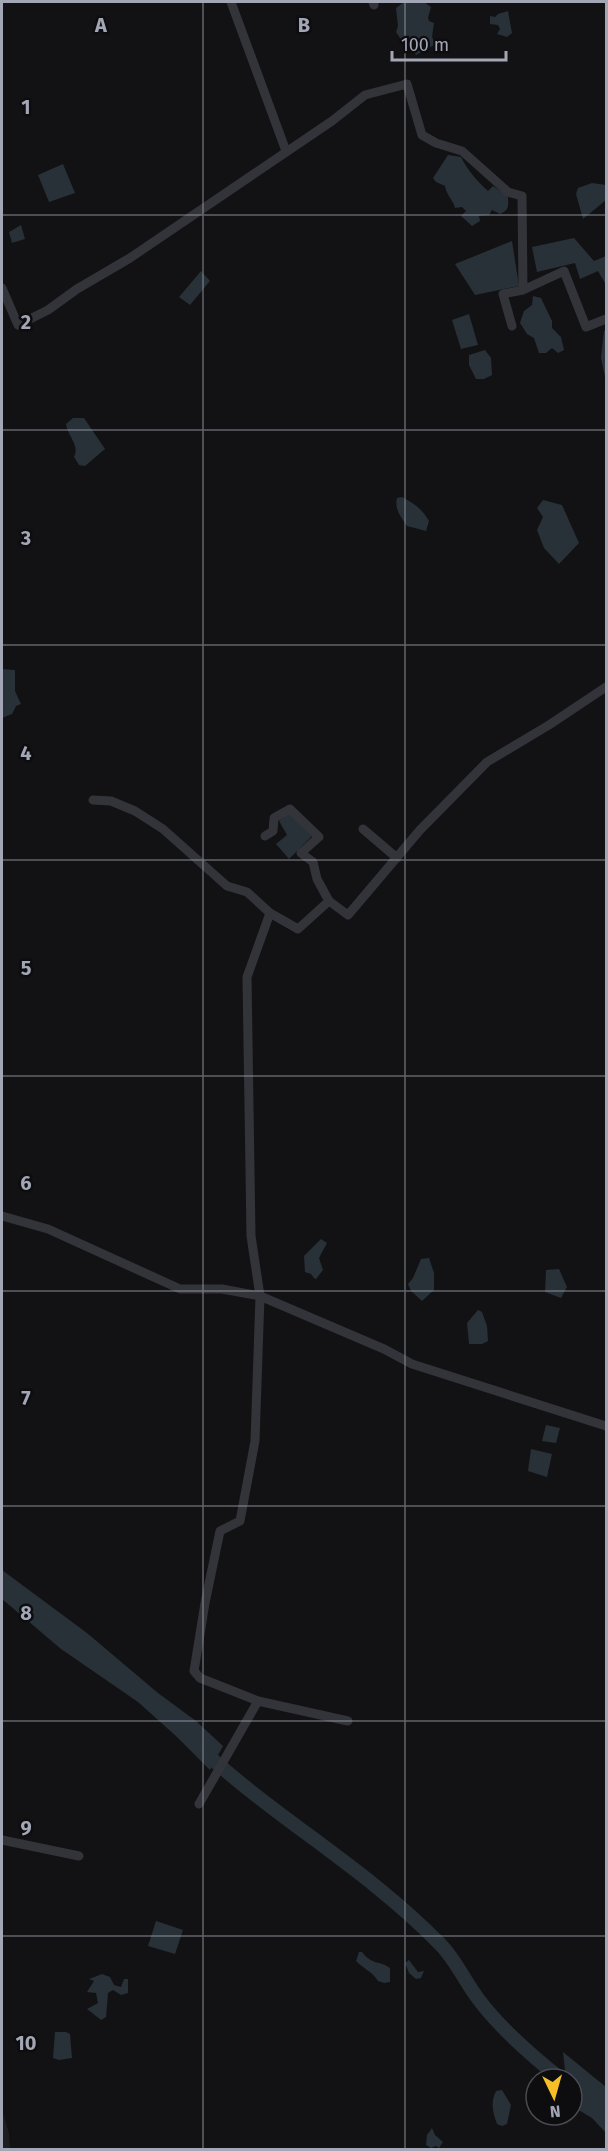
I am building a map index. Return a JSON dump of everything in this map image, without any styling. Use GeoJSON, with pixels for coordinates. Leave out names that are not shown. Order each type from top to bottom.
{"type":"FeatureCollection","features":[{"type":"Feature","properties":{"kind":"street"},"geometry":{"type":"LineString","coordinates":[[231,2],[286,151]]}},
{"type":"Feature","properties":{"kind":"street"},"geometry":{"type":"LineString","coordinates":[[2,288],[18,325],[48,310],[77,289],[130,258],[332,121],[365,95],[407,84],[422,135],[436,143],[462,151],[508,192],[522,196],[523,290]]}},
{"type":"Feature","properties":{"kind":"street"},"geometry":{"type":"LineString","coordinates":[[512,326],[504,294],[523,290],[564,272],[586,327],[606,319]]}},
{"type":"Feature","properties":{"kind":"street"},"geometry":{"type":"LineString","coordinates":[[265,836],[273,831],[274,819],[290,809],[319,837],[301,853],[313,862],[317,879],[329,901],[348,915],[420,830],[487,762],[606,687]]}},
{"type":"Feature","properties":{"kind":"street"},"geometry":{"type":"LineString","coordinates":[[93,800],[111,801],[135,811],[163,829],[227,886],[247,892],[270,913],[298,929],[329,901]]}},
{"type":"Feature","properties":{"kind":"street"},"geometry":{"type":"LineString","coordinates":[[363,829],[397,858]]}},
{"type":"Feature","properties":{"kind":"street"},"geometry":{"type":"LineString","coordinates":[[270,913],[247,978],[251,1236],[260,1296],[255,1441],[240,1521],[220,1531],[194,1671],[200,1678],[258,1701],[348,1721]]}},
{"type":"Feature","properties":{"kind":"street"},"geometry":{"type":"LineString","coordinates":[[2,1216],[48,1229],[180,1289],[222,1289],[260,1296],[384,1349],[411,1364],[606,1426]]}},
{"type":"Feature","properties":{"kind":"street"},"geometry":{"type":"LineString","coordinates":[[199,1804],[258,1701]]}},
{"type":"Feature","properties":{"kind":"street"},"geometry":{"type":"LineString","coordinates":[[2,1840],[79,1856]]}},
{"type":"Feature","properties":{"kind":"shaded area"},"geometry":{"type":"Polygon","coordinates":[[[404,2],[424,2],[431,7],[428,18],[434,23],[432,37],[436,44],[416,55],[414,41],[410,39],[402,41],[396,32],[398,26],[396,8],[404,2]]]}},
{"type":"Feature","properties":{"kind":"shaded area"},"geometry":{"type":"Polygon","coordinates":[[[508,11],[512,33],[507,37],[497,34],[500,29],[498,25],[490,24],[490,16],[495,17],[508,11]]]}},
{"type":"Feature","properties":{"kind":"shaded area"},"geometry":{"type":"Polygon","coordinates":[[[448,155],[461,157],[473,176],[488,191],[493,186],[508,196],[508,207],[505,211],[500,214],[492,210],[489,215],[479,216],[480,221],[472,226],[461,216],[466,211],[462,207],[455,208],[445,186],[433,178],[448,155]]]}},
{"type":"Feature","properties":{"kind":"shaded area"},"geometry":{"type":"Polygon","coordinates":[[[63,164],[75,193],[49,202],[38,175],[63,164]]]}},
{"type":"Feature","properties":{"kind":"shaded area"},"geometry":{"type":"Polygon","coordinates":[[[592,183],[606,185],[606,200],[583,219],[576,194],[578,188],[592,183]]]}},
{"type":"Feature","properties":{"kind":"shaded area"},"geometry":{"type":"Polygon","coordinates":[[[21,225],[25,239],[12,243],[9,232],[21,225]]]}},
{"type":"Feature","properties":{"kind":"shaded area"},"geometry":{"type":"Polygon","coordinates":[[[574,238],[594,261],[606,256],[606,285],[598,271],[580,279],[575,263],[537,272],[532,247],[574,238]]]}},
{"type":"Feature","properties":{"kind":"shaded area"},"geometry":{"type":"Polygon","coordinates":[[[512,241],[519,286],[475,295],[455,264],[512,241]]]}},
{"type":"Feature","properties":{"kind":"shaded area"},"geometry":{"type":"Polygon","coordinates":[[[201,271],[210,281],[190,305],[179,297],[201,271]]]}},
{"type":"Feature","properties":{"kind":"shaded area"},"geometry":{"type":"Polygon","coordinates":[[[533,296],[541,298],[552,321],[552,328],[561,337],[564,350],[558,353],[552,348],[546,353],[539,353],[534,338],[527,334],[520,323],[524,311],[532,305],[533,296]]]}},
{"type":"Feature","properties":{"kind":"shaded area"},"geometry":{"type":"Polygon","coordinates":[[[469,314],[478,345],[461,349],[452,320],[469,314]]]}},
{"type":"Feature","properties":{"kind":"shaded area"},"geometry":{"type":"Polygon","coordinates":[[[606,330],[606,382],[601,358],[606,330]]]}},
{"type":"Feature","properties":{"kind":"shaded area"},"geometry":{"type":"Polygon","coordinates":[[[485,350],[491,358],[492,375],[484,379],[476,379],[469,365],[469,355],[485,350]]]}},
{"type":"Feature","properties":{"kind":"shaded area"},"geometry":{"type":"Polygon","coordinates":[[[73,418],[84,418],[105,449],[85,466],[79,465],[74,457],[76,449],[66,424],[73,418]]]}},
{"type":"Feature","properties":{"kind":"shaded area"},"geometry":{"type":"Polygon","coordinates":[[[402,497],[417,507],[429,521],[426,531],[407,526],[396,506],[397,498],[402,497]]]}},
{"type":"Feature","properties":{"kind":"shaded area"},"geometry":{"type":"Polygon","coordinates":[[[543,500],[562,505],[579,543],[559,564],[544,548],[537,530],[543,517],[537,508],[543,500]]]}},
{"type":"Feature","properties":{"kind":"shaded area"},"geometry":{"type":"Polygon","coordinates":[[[2,669],[15,670],[15,691],[21,704],[16,706],[12,714],[2,718],[2,669]]]}},
{"type":"Feature","properties":{"kind":"shaded area"},"geometry":{"type":"Polygon","coordinates":[[[289,812],[312,836],[289,859],[276,844],[287,835],[279,821],[289,812]]]}},
{"type":"Feature","properties":{"kind":"shaded area"},"geometry":{"type":"Polygon","coordinates":[[[321,1239],[327,1243],[319,1258],[323,1270],[316,1279],[305,1272],[304,1256],[321,1239]]]}},
{"type":"Feature","properties":{"kind":"shaded area"},"geometry":{"type":"Polygon","coordinates":[[[429,1258],[434,1273],[434,1290],[422,1301],[411,1291],[408,1284],[421,1259],[429,1258]]]}},
{"type":"Feature","properties":{"kind":"shaded area"},"geometry":{"type":"Polygon","coordinates":[[[559,1269],[567,1287],[561,1298],[545,1292],[546,1270],[559,1269]]]}},
{"type":"Feature","properties":{"kind":"shaded area"},"geometry":{"type":"Polygon","coordinates":[[[478,1310],[482,1312],[487,1326],[488,1341],[482,1344],[469,1344],[467,1323],[478,1310]]]}},
{"type":"Feature","properties":{"kind":"shaded area"},"geometry":{"type":"Polygon","coordinates":[[[546,1425],[560,1428],[556,1443],[542,1441],[546,1425]]]}},
{"type":"Feature","properties":{"kind":"shaded area"},"geometry":{"type":"Polygon","coordinates":[[[531,1449],[552,1454],[547,1477],[528,1471],[531,1449]]]}},
{"type":"Feature","properties":{"kind":"shaded area"},"geometry":{"type":"Polygon","coordinates":[[[2,1570],[87,1633],[158,1693],[196,1721],[223,1746],[210,1770],[138,1702],[61,1649],[2,1599],[2,1570]]]}},
{"type":"Feature","properties":{"kind":"shaded area"},"geometry":{"type":"Polygon","coordinates":[[[156,1921],[183,1930],[175,1954],[148,1946],[156,1921]]]}},
{"type":"Feature","properties":{"kind":"shaded area"},"geometry":{"type":"Polygon","coordinates":[[[359,1952],[390,1968],[390,1982],[378,1981],[356,1961],[359,1952]]]}},
{"type":"Feature","properties":{"kind":"shaded area"},"geometry":{"type":"Polygon","coordinates":[[[409,1960],[418,1972],[424,1971],[421,1978],[416,1979],[409,1973],[405,1963],[409,1960]]]}},
{"type":"Feature","properties":{"kind":"shaded area"},"geometry":{"type":"Polygon","coordinates":[[[102,1974],[110,1977],[114,1985],[121,1987],[124,1979],[128,1979],[128,1993],[121,1995],[113,1990],[108,1993],[106,2017],[101,2020],[87,2009],[98,2003],[96,1993],[87,1992],[94,1981],[89,1979],[102,1974]]]}},
{"type":"Feature","properties":{"kind":"shaded area"},"geometry":{"type":"Polygon","coordinates":[[[55,2032],[70,2034],[72,2058],[59,2060],[53,2058],[55,2032]]]}},
{"type":"Feature","properties":{"kind":"shaded area"},"geometry":{"type":"Polygon","coordinates":[[[563,2052],[581,2067],[565,2067],[563,2052]]]}},
{"type":"Feature","properties":{"kind":"shaded area"},"geometry":{"type":"Polygon","coordinates":[[[584,2069],[606,2087],[606,2133],[584,2113],[584,2069]]]}},
{"type":"Feature","properties":{"kind":"shaded area"},"geometry":{"type":"Polygon","coordinates":[[[502,2090],[511,2105],[507,2124],[502,2126],[497,2124],[493,2104],[496,2091],[502,2090]]]}},
{"type":"Feature","properties":{"kind":"shaded area"},"geometry":{"type":"Polygon","coordinates":[[[2,2110],[9,2133],[10,2149],[2,2149],[2,2110]]]}},
{"type":"Feature","properties":{"kind":"shaded area"},"geometry":{"type":"Polygon","coordinates":[[[432,2128],[435,2135],[443,2142],[439,2148],[426,2145],[427,2135],[432,2128]]]}},
{"type":"Feature","properties":{"kind":"waterway"},"geometry":{"type":"LineString","coordinates":[[202,1750],[412,1917],[446,1950],[488,2011],[507,2032],[546,2067]]}}]}
